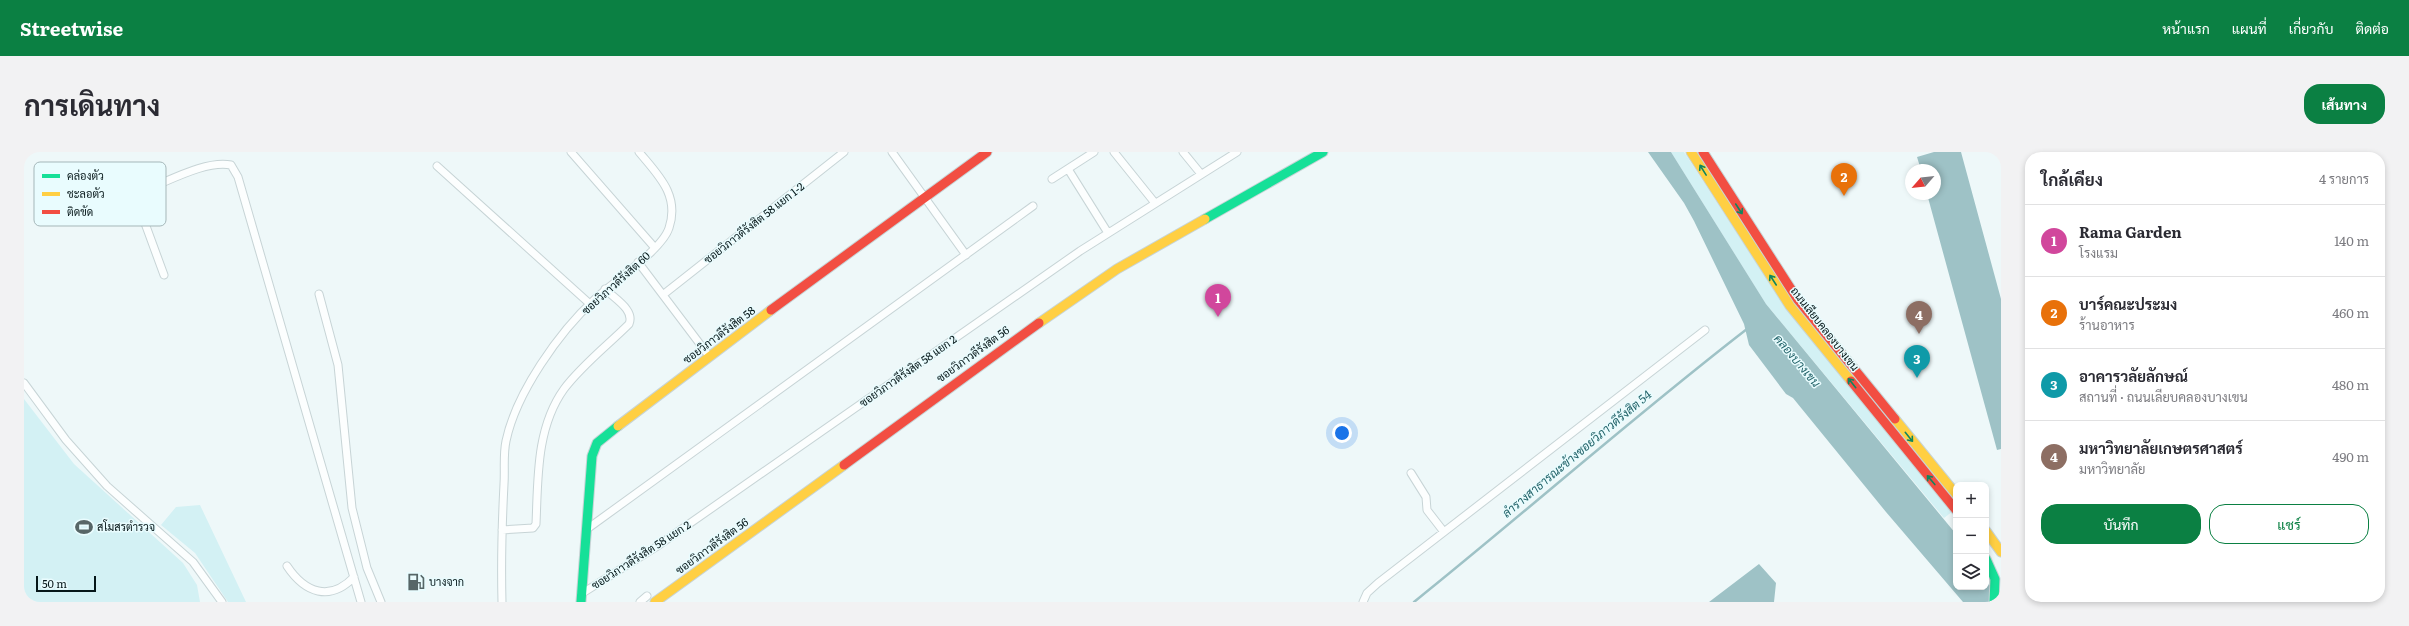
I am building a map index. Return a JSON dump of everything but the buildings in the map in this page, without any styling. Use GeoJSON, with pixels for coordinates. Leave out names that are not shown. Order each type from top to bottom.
{"type":"FeatureCollection","features":[{"type":"Feature","properties":{"kind":"street"},"geometry":{"type":"LineString","coordinates":[[570,152],[655,248]]}},
{"type":"Feature","properties":{"kind":"street","name":"ซอยวิภาวดีรังสิต 60"},"geometry":{"type":"LineString","coordinates":[[502,602],[502,530],[506,442],[513,418],[544,361],[590,304],[605,289],[655,248],[669,230],[673,213],[671,196],[663,180],[639,152]]}},
{"type":"Feature","properties":{"kind":"street","name":"ซอยวิภาวดีรังสิต 58 แยก 1-2"},"geometry":{"type":"LineString","coordinates":[[664,294],[844,152]]}},
{"type":"Feature","properties":{"kind":"street"},"geometry":{"type":"LineString","coordinates":[[892,152],[966,254]]}},
{"type":"Feature","properties":{"kind":"street","name":"ซอยวิภาวดีรังสิต 58"},"geometry":{"type":"LineString","coordinates":[[581,598],[593,448],[603,437],[709,356],[986,152]]}},
{"type":"Feature","properties":{"kind":"street"},"geometry":{"type":"LineString","coordinates":[[1052,179],[1094,152]]}},
{"type":"Feature","properties":{"kind":"street"},"geometry":{"type":"LineString","coordinates":[[1114,152],[1155,203]]}},
{"type":"Feature","properties":{"kind":"street"},"geometry":{"type":"LineString","coordinates":[[1183,152],[1201,174]]}},
{"type":"Feature","properties":{"kind":"street","name":"ซอยวิภาวดีรังสิต 58 แยก 2"},"geometry":{"type":"LineString","coordinates":[[581,598],[1108,233],[1237,152]]}},
{"type":"Feature","properties":{"kind":"street","name":"ซอยวิภาวดีรังสิต 56"},"geometry":{"type":"LineString","coordinates":[[655,602],[1070,300],[1124,265],[1323,152]]}},
{"type":"Feature","properties":{"kind":"street","name":"ถนนเลียบคลองบางเขน"},"geometry":{"type":"LineString","coordinates":[[1691,152],[1790,306],[1953,506]]}},
{"type":"Feature","properties":{"kind":"street","name":"ถนนเลียบคลองบางเขน"},"geometry":{"type":"LineString","coordinates":[[1702,152],[1798,300],[1953,490]]}},
{"type":"Feature","properties":{"kind":"street"},"geometry":{"type":"LineString","coordinates":[[166,182],[220,163],[231,165],[238,177],[360,602]]}},
{"type":"Feature","properties":{"kind":"street"},"geometry":{"type":"LineString","coordinates":[[436,166],[590,304]]}},
{"type":"Feature","properties":{"kind":"street"},"geometry":{"type":"LineString","coordinates":[[1068,169],[1108,233]]}},
{"type":"Feature","properties":{"kind":"street"},"geometry":{"type":"LineString","coordinates":[[587,530],[1032,206]]}},
{"type":"Feature","properties":{"kind":"street"},"geometry":{"type":"LineString","coordinates":[[146,226],[164,275]]}},
{"type":"Feature","properties":{"kind":"street"},"geometry":{"type":"LineString","coordinates":[[638,262],[664,294],[709,356]]}},
{"type":"Feature","properties":{"kind":"street"},"geometry":{"type":"LineString","coordinates":[[502,530],[533,528],[536,524],[539,463],[546,429],[552,412],[564,389],[629,324],[631,319],[630,313],[605,289]]}},
{"type":"Feature","properties":{"kind":"street"},"geometry":{"type":"LineString","coordinates":[[319,294],[338,365],[352,508],[367,568],[381,602]]}},
{"type":"Feature","properties":{"kind":"street"},"geometry":{"type":"LineString","coordinates":[[1363,602],[1368,593],[1378,583],[1705,330]]}},
{"type":"Feature","properties":{"kind":"street"},"geometry":{"type":"LineString","coordinates":[[24,383],[66,440],[107,486],[194,562],[218,600]]}},
{"type":"Feature","properties":{"kind":"street"},"geometry":{"type":"LineString","coordinates":[[1411,474],[1426,497],[1427,510],[1444,532]]}},
{"type":"Feature","properties":{"kind":"street"},"geometry":{"type":"LineString","coordinates":[[1989,535],[2001,552]]}},
{"type":"Feature","properties":{"kind":"street"},"geometry":{"type":"LineString","coordinates":[[287,566],[304,587],[321,596],[331,596],[348,586],[354,577]]}},
{"type":"Feature","properties":{"kind":"street"},"geometry":{"type":"LineString","coordinates":[[1989,566],[1995,579],[1994,602]]}},
{"type":"Feature","properties":{"kind":"street"},"geometry":{"type":"LineString","coordinates":[[640,602],[647,596]]}},
{"type":"Feature","properties":{"kind":"shaded area"},"geometry":{"type":"Polygon","coordinates":[[[1671,152],[1684,152],[1753,258],[1799,323],[1953,511],[1944,518],[1766,304],[1671,152]]]}},
{"type":"Feature","properties":{"kind":"shaded area","name":"สโมสรตำรวจ"},"geometry":{"type":"Polygon","coordinates":[[[24,399],[74,464],[183,563],[197,585],[200,602],[24,602],[24,399]]]}},
{"type":"Feature","properties":{"kind":"shaded area"},"geometry":{"type":"Polygon","coordinates":[[[200,505],[246,602],[228,602],[195,553],[161,525],[176,507],[200,505]]]}},
{"type":"Feature","properties":{"kind":"water","name":"คลองบางเขน"},"geometry":{"type":"Polygon","coordinates":[[[1648,152],[1671,152],[1766,304],[1953,530],[1953,590],[1989,590],[1989,585],[2001,595],[2001,602],[1963,602],[1886,512],[1793,398],[1786,394],[1749,345],[1744,324],[1684,203],[1648,152]]]}},
{"type":"Feature","properties":{"kind":"water"},"geometry":{"type":"Polygon","coordinates":[[[1934,152],[1961,152],[2001,299],[2001,449],[1997,450],[1929,200],[1941,200],[1941,164],[1919,164],[1917,157],[1934,152]]]}},
{"type":"Feature","properties":{"kind":"water"},"geometry":{"type":"Polygon","coordinates":[[[1759,564],[1776,583],[1774,602],[1709,602],[1759,564]]]}},
{"type":"Feature","properties":{"kind":"waterway","name":"ลำรางสาธารณะข้างซอยวิภาวดีรังสิต 54"},"geometry":{"type":"LineString","coordinates":[[1414,602],[1663,396],[1747,329]]}},
{"type":"Feature","properties":{"kind":"traffic: fast"},"geometry":{"type":"LineString","coordinates":[[1205,219],[1323,152]]}},
{"type":"Feature","properties":{"kind":"traffic: fast"},"geometry":{"type":"LineString","coordinates":[[581,602],[592,456],[597,443],[618,426]]}},
{"type":"Feature","properties":{"kind":"traffic: fast"},"geometry":{"type":"LineString","coordinates":[[1989,566],[1995,579],[1994,602]]}},
{"type":"Feature","properties":{"kind":"traffic: slow"},"geometry":{"type":"LineString","coordinates":[[1691,152],[1790,306],[1851,381]]}},
{"type":"Feature","properties":{"kind":"traffic: slow"},"geometry":{"type":"LineString","coordinates":[[1039,323],[1117,269],[1205,219]]}},
{"type":"Feature","properties":{"kind":"traffic: slow"},"geometry":{"type":"LineString","coordinates":[[618,426],[771,310]]}},
{"type":"Feature","properties":{"kind":"traffic: slow"},"geometry":{"type":"LineString","coordinates":[[1895,419],[1953,490]]}},
{"type":"Feature","properties":{"kind":"traffic: slow"},"geometry":{"type":"LineString","coordinates":[[655,602],[844,465]]}},
{"type":"Feature","properties":{"kind":"traffic: slow"},"geometry":{"type":"LineString","coordinates":[[1989,535],[2001,552]]}},
{"type":"Feature","properties":{"kind":"traffic: jam"},"geometry":{"type":"LineString","coordinates":[[771,310],[987,152]]}},
{"type":"Feature","properties":{"kind":"traffic: jam"},"geometry":{"type":"LineString","coordinates":[[1703,152],[1798,300],[1895,419]]}},
{"type":"Feature","properties":{"kind":"traffic: jam"},"geometry":{"type":"LineString","coordinates":[[844,465],[1039,323]]}},
{"type":"Feature","properties":{"kind":"traffic: jam"},"geometry":{"type":"LineString","coordinates":[[1851,381],[1953,506]]}},
{"type":"Feature","properties":{"kind":"place","name":"บาร์คณะประมง"},"geometry":{"type":"Point","coordinates":[1844,196]}},
{"type":"Feature","properties":{"kind":"place","name":"Rama Garden"},"geometry":{"type":"Point","coordinates":[1218,317]}},
{"type":"Feature","properties":{"kind":"place","name":"มหาวิทยาลัยเกษตรศาสตร์"},"geometry":{"type":"Point","coordinates":[1919,334]}},
{"type":"Feature","properties":{"kind":"place","name":"อาคารวลัยลักษณ์"},"geometry":{"type":"Point","coordinates":[1917,378]}},
{"type":"Feature","properties":{"kind":"place","name":"สโมสรตำรวจ"},"geometry":{"type":"Point","coordinates":[84,527]}},
{"type":"Feature","properties":{"kind":"place","name":"บางจาก"},"geometry":{"type":"Point","coordinates":[416,582]}}]}
